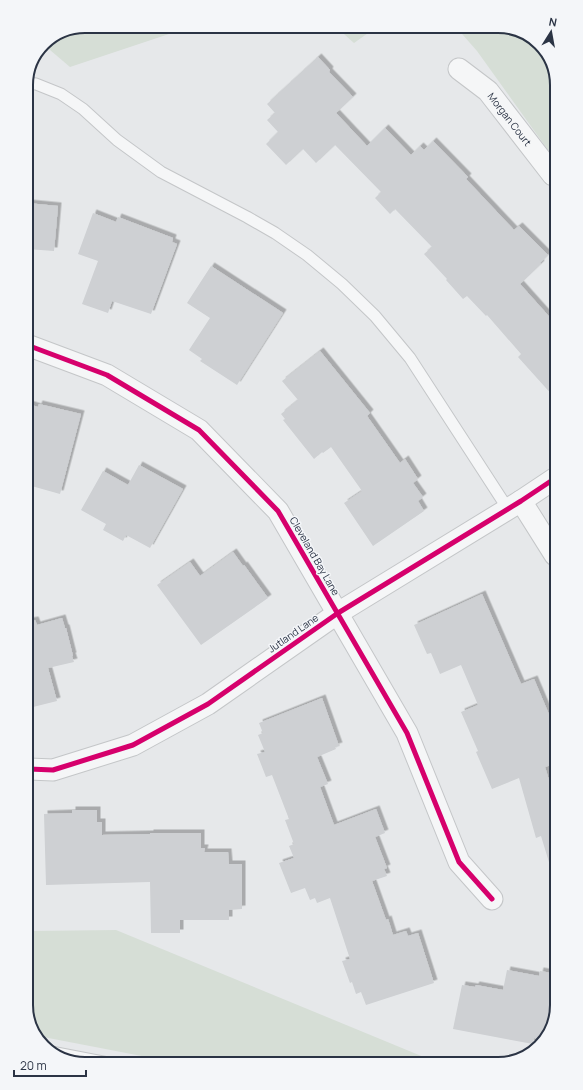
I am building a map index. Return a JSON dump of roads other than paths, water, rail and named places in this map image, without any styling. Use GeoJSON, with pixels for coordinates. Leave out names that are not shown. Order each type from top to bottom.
{"type":"FeatureCollection","features":[{"type":"Feature","properties":{"kind":"street","name":"Morgan Court"},"geometry":{"type":"LineString","coordinates":[[459,69],[488,91],[550,171]]}},
{"type":"Feature","properties":{"kind":"street","name":"Cleveland Bay Lane"},"geometry":{"type":"LineString","coordinates":[[33,347],[107,375],[199,430],[278,511],[407,733],[459,862],[492,899]]}},
{"type":"Feature","properties":{"kind":"street","name":"Jutland Lane"},"geometry":{"type":"LineString","coordinates":[[33,769],[52,770],[134,745],[208,704],[338,613],[550,482]]}},
{"type":"Feature","properties":{"kind":"street"},"geometry":{"type":"LineString","coordinates":[[514,505],[550,549]]}},
{"type":"Feature","properties":{"kind":"lane"},"geometry":{"type":"LineString","coordinates":[[33,84],[61,94],[83,109],[117,140],[161,172],[247,217],[274,233],[307,255],[342,284],[375,316],[410,358],[514,505]]}}]}
